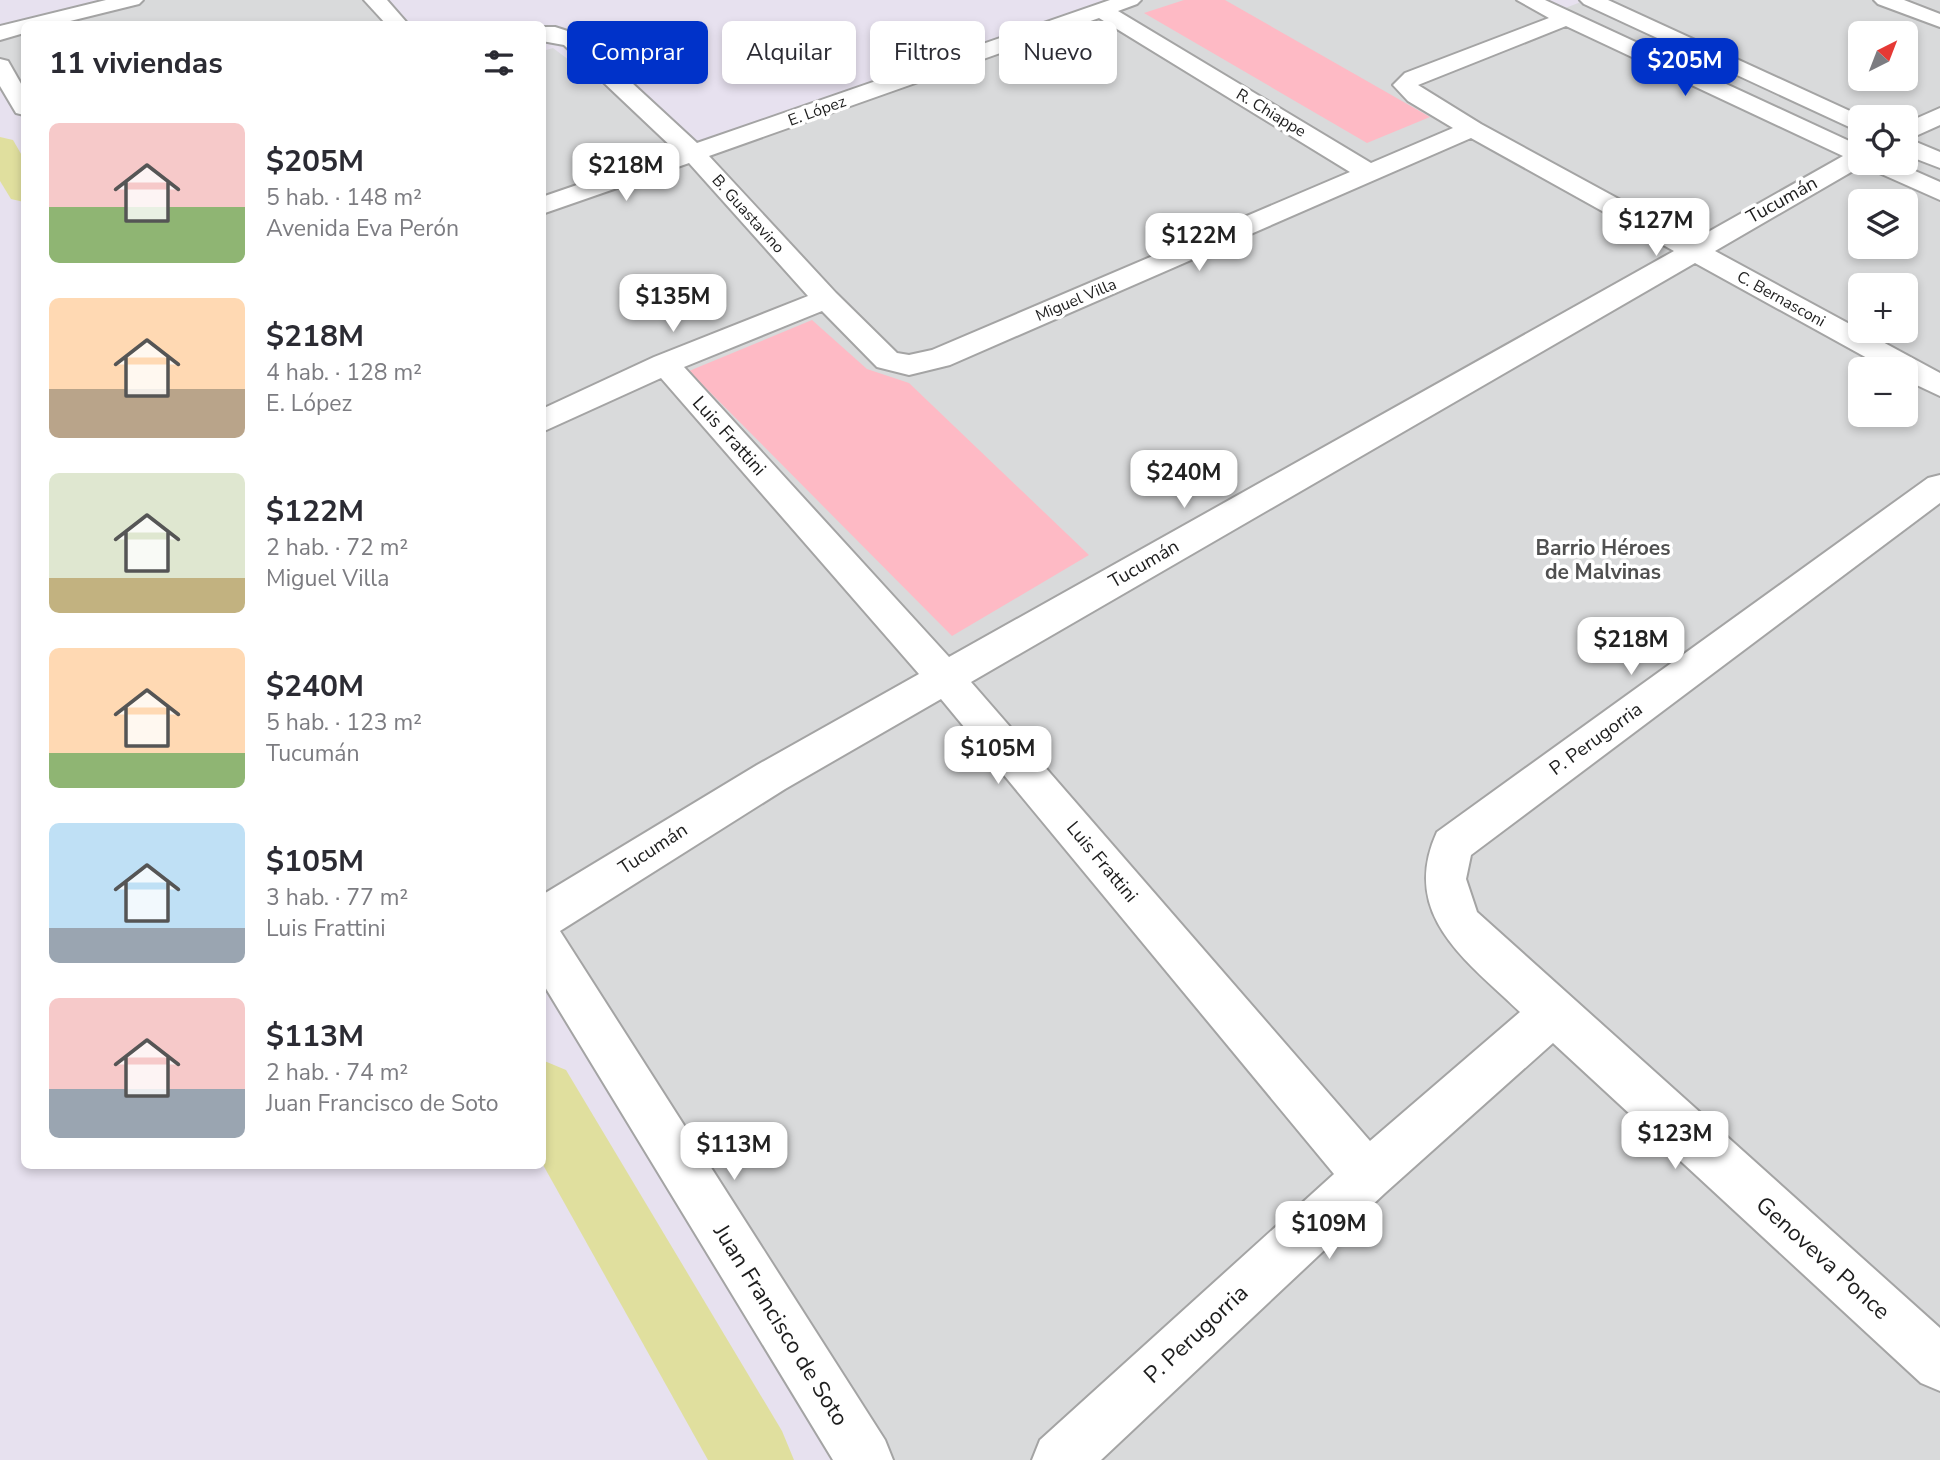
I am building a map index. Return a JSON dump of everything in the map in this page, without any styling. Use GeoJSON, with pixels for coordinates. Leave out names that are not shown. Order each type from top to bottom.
{"type":"FeatureCollection","features":[{"type":"Feature","properties":{"kind":"street"},"geometry":{"type":"LineString","coordinates":[[45,21],[132,0]]}},
{"type":"Feature","properties":{"kind":"street"},"geometry":{"type":"LineString","coordinates":[[375,0],[394,21]]}},
{"type":"Feature","properties":{"kind":"street","name":"E. López"},"geometry":{"type":"LineString","coordinates":[[546,205],[695,155],[1130,0]]}},
{"type":"Feature","properties":{"kind":"street"},"geometry":{"type":"LineString","coordinates":[[1528,0],[1848,150]]}},
{"type":"Feature","properties":{"kind":"street"},"geometry":{"type":"LineString","coordinates":[[1885,0],[1940,21]]}},
{"type":"Feature","properties":{"kind":"street"},"geometry":{"type":"LineString","coordinates":[[1602,2],[1848,119]]}},
{"type":"Feature","properties":{"kind":"street","name":"R. Chiappe"},"geometry":{"type":"LineString","coordinates":[[1101,10],[1369,173]]}},
{"type":"Feature","properties":{"kind":"street","name":"C. Bernasconi"},"geometry":{"type":"LineString","coordinates":[[1567,18],[1413,78],[1405,85],[1416,96],[1472,129],[1940,386]]}},
{"type":"Feature","properties":{"kind":"street"},"geometry":{"type":"LineString","coordinates":[[0,33],[21,28]]}},
{"type":"Feature","properties":{"kind":"street","name":"B. Guastavino"},"geometry":{"type":"LineString","coordinates":[[549,34],[572,40],[695,155],[826,299],[887,360],[909,365]]}},
{"type":"Feature","properties":{"kind":"street"},"geometry":{"type":"LineString","coordinates":[[0,66],[21,103]]}},
{"type":"Feature","properties":{"kind":"street"},"geometry":{"type":"LineString","coordinates":[[1918,127],[1940,115]]}},
{"type":"Feature","properties":{"kind":"street","name":"Miguel Villa"},"geometry":{"type":"LineString","coordinates":[[909,365],[940,358],[1472,129]]}},
{"type":"Feature","properties":{"kind":"street"},"geometry":{"type":"LineString","coordinates":[[1918,151],[1940,161]]}},
{"type":"Feature","properties":{"kind":"street","name":"Tucumán"},"geometry":{"type":"LineString","coordinates":[[546,916],[710,812],[1848,163]]}},
{"type":"Feature","properties":{"kind":"street"},"geometry":{"type":"LineString","coordinates":[[1903,175],[1940,192]]}},
{"type":"Feature","properties":{"kind":"street"},"geometry":{"type":"LineString","coordinates":[[546,420],[665,364],[826,299]]}},
{"type":"Feature","properties":{"kind":"street","name":"Luis Frattini"},"geometry":{"type":"LineString","coordinates":[[665,364],[946,678],[1368,1176]]}},
{"type":"Feature","properties":{"kind":"street","name":"P. Perugorria"},"geometry":{"type":"LineString","coordinates":[[1460,924],[1445,879],[1452,845],[1936,494]]}},
{"type":"Feature","properties":{"kind":"street","name":"Genoveva Ponce"},"geometry":{"type":"LineString","coordinates":[[1460,924],[1553,1013],[1940,1364]]}},
{"type":"Feature","properties":{"kind":"street","name":"Juan Francisco de Soto"},"geometry":{"type":"LineString","coordinates":[[546,947],[865,1460]]}},
{"type":"Feature","properties":{"kind":"street","name":"P. Perugorria"},"geometry":{"type":"LineString","coordinates":[[1060,1460],[1368,1176],[1553,1013]]}},
{"type":"Feature","properties":{"kind":"shaded area"},"geometry":{"type":"Polygon","coordinates":[[[104,0],[375,0],[394,21],[45,21],[107,6],[104,0]]]}},
{"type":"Feature","properties":{"kind":"shaded area"},"geometry":{"type":"Polygon","coordinates":[[[1130,0],[1530,0],[1555,12],[1586,0],[1940,0],[1940,1460],[865,1460],[546,946],[546,50],[553,48],[567,59],[567,84],[601,84],[695,155],[894,84],[985,84],[985,52],[999,47],[999,84],[1117,84],[1117,21],[1071,21],[1130,0]]]}},
{"type":"Feature","properties":{"kind":"shaded area"},"geometry":{"type":"Polygon","coordinates":[[[1184,0],[1225,0],[1430,117],[1367,143],[1144,13],[1184,0]]]}},
{"type":"Feature","properties":{"kind":"shaded area"},"geometry":{"type":"Polygon","coordinates":[[[21,28],[21,103],[0,66],[0,33],[21,28]]]}},
{"type":"Feature","properties":{"kind":"shaded area"},"geometry":{"type":"Polygon","coordinates":[[[812,320],[867,369],[909,383],[1089,555],[952,636],[689,371],[812,320]]]}},
{"type":"Feature","properties":{"kind":"waterway"},"geometry":{"type":"LineString","coordinates":[[0,148],[21,186]]}},
{"type":"Feature","properties":{"kind":"waterway"},"geometry":{"type":"LineString","coordinates":[[546,1101],[753,1460]]}},
{"type":"Feature","properties":{"kind":"district","name":"Barrio Héroes de Malvinas"},"geometry":{"type":"Point","coordinates":[1603,560]}}]}
